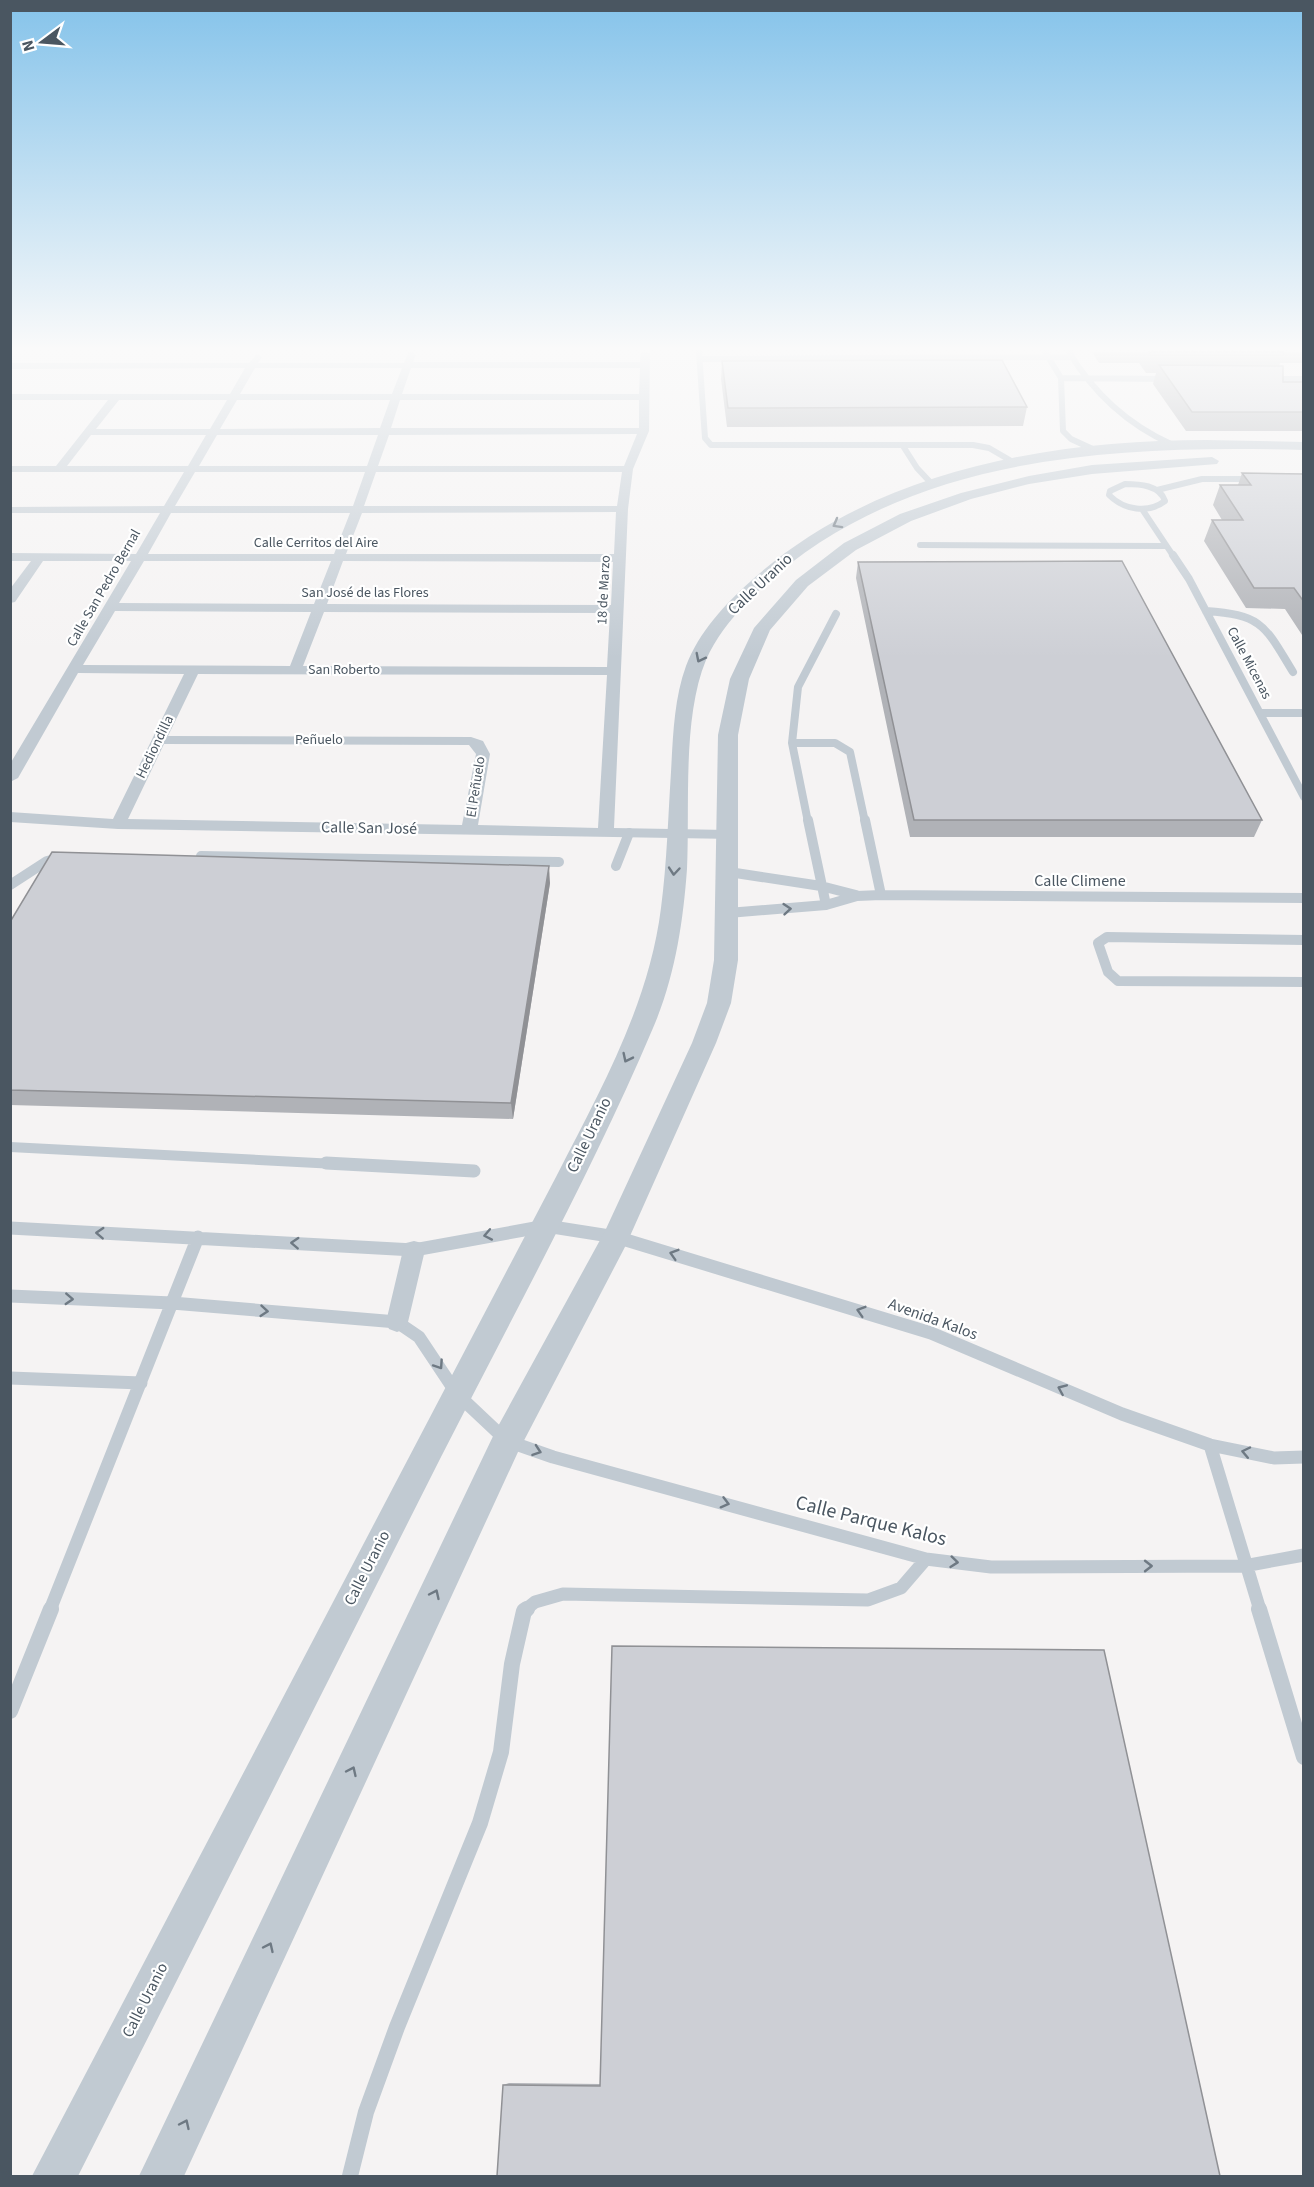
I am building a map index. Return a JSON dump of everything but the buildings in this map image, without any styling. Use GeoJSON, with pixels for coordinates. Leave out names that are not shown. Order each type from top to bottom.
{"type":"FeatureCollection","features":[{"type":"Feature","properties":{"kind":"street"},"geometry":{"type":"LineString","coordinates":[[60,469],[71,454]]}},
{"type":"Feature","properties":{"kind":"street","name":"Calle San Pedro Bernal"},"geometry":{"type":"LineString","coordinates":[[10,778],[113,607],[199,454]]}},
{"type":"Feature","properties":{"kind":"street"},"geometry":{"type":"LineString","coordinates":[[296,670],[377,454]]}},
{"type":"Feature","properties":{"kind":"street","name":"18 de Marzo"},"geometry":{"type":"LineString","coordinates":[[606,832],[622,509],[628,469],[634,454]]}},
{"type":"Feature","properties":{"kind":"street","name":"Calle Uranio"},"geometry":{"type":"LineString","coordinates":[[54,2176],[546,1226],[658,988],[667,951],[677,834],[683,712],[697,661],[722,621],[743,597],[800,546],[874,505],[967,472],[1012,462],[1073,454]]}},
{"type":"Feature","properties":{"kind":"street"},"geometry":{"type":"LineString","coordinates":[[1101,454],[1119,466]]}},
{"type":"Feature","properties":{"kind":"street","name":"Calle Uranio"},"geometry":{"type":"LineString","coordinates":[[160,2176],[507,1441],[616,1237],[699,1054],[719,1003],[726,960],[729,872],[728,735],[732,700],[744,666],[763,629],[787,599],[827,564],[898,520],[990,489],[1036,478],[1119,466],[1182,462],[1304,461]]}},
{"type":"Feature","properties":{"kind":"street"},"geometry":{"type":"LineString","coordinates":[[10,469],[628,469]]}},
{"type":"Feature","properties":{"kind":"street"},"geometry":{"type":"LineString","coordinates":[[10,510],[622,509]]}},
{"type":"Feature","properties":{"kind":"street","name":"Calle Cerritos del Aire"},"geometry":{"type":"LineString","coordinates":[[10,557],[621,558]]}},
{"type":"Feature","properties":{"kind":"street"},"geometry":{"type":"LineString","coordinates":[[10,599],[39,558]]}},
{"type":"Feature","properties":{"kind":"street","name":"San José de las Flores"},"geometry":{"type":"LineString","coordinates":[[113,607],[618,609]]}},
{"type":"Feature","properties":{"kind":"street","name":"San Roberto"},"geometry":{"type":"LineString","coordinates":[[74,669],[614,671]]}},
{"type":"Feature","properties":{"kind":"street","name":"Hediondilla"},"geometry":{"type":"LineString","coordinates":[[118,824],[193,669]]}},
{"type":"Feature","properties":{"kind":"street","name":"Peñuelo"},"geometry":{"type":"LineString","coordinates":[[159,740],[464,740],[478,744]]}},
{"type":"Feature","properties":{"kind":"street","name":"El Peñuelo"},"geometry":{"type":"LineString","coordinates":[[469,830],[483,754],[478,744]]}},
{"type":"Feature","properties":{"kind":"street","name":"Calle San José"},"geometry":{"type":"LineString","coordinates":[[10,817],[118,824],[728,835]]}},
{"type":"Feature","properties":{"kind":"street"},"geometry":{"type":"LineString","coordinates":[[397,1322],[414,1250]]}},
{"type":"Feature","properties":{"kind":"lane"},"geometry":{"type":"LineString","coordinates":[[908,454],[931,483]]}},
{"type":"Feature","properties":{"kind":"lane"},"geometry":{"type":"LineString","coordinates":[[997,454],[1012,462]]}},
{"type":"Feature","properties":{"kind":"lane"},"geometry":{"type":"LineString","coordinates":[[1157,490],[1165,501],[1157,507],[1142,509],[1117,502],[1109,495],[1110,491],[1118,486],[1133,484],[1157,490],[1202,479],[1258,479]]}},
{"type":"Feature","properties":{"kind":"lane","name":"Calle Micenas"},"geometry":{"type":"LineString","coordinates":[[1142,509],[1189,579],[1304,797]]}},
{"type":"Feature","properties":{"kind":"lane"},"geometry":{"type":"LineString","coordinates":[[920,545],[1165,546]]}},
{"type":"Feature","properties":{"kind":"lane"},"geometry":{"type":"LineString","coordinates":[[1206,611],[1237,612],[1254,618],[1263,625],[1293,672]]}},
{"type":"Feature","properties":{"kind":"lane"},"geometry":{"type":"LineString","coordinates":[[826,905],[792,743],[798,687],[836,614]]}},
{"type":"Feature","properties":{"kind":"lane"},"geometry":{"type":"LineString","coordinates":[[1260,713],[1304,713]]}},
{"type":"Feature","properties":{"kind":"lane"},"geometry":{"type":"LineString","coordinates":[[792,743],[835,742],[850,752],[881,894]]}},
{"type":"Feature","properties":{"kind":"lane"},"geometry":{"type":"LineString","coordinates":[[616,866],[629,833]]}},
{"type":"Feature","properties":{"kind":"lane"},"geometry":{"type":"LineString","coordinates":[[196,856],[559,862]]}},
{"type":"Feature","properties":{"kind":"lane"},"geometry":{"type":"LineString","coordinates":[[10,885],[47,861],[65,857]]}},
{"type":"Feature","properties":{"kind":"lane","name":"Calle Climene"},"geometry":{"type":"LineString","coordinates":[[729,872],[821,886],[857,896]]}},
{"type":"Feature","properties":{"kind":"lane","name":"Calle Climene"},"geometry":{"type":"LineString","coordinates":[[728,913],[826,905],[857,896],[881,894],[1304,898]]}},
{"type":"Feature","properties":{"kind":"lane"},"geometry":{"type":"LineString","coordinates":[[1304,940],[1107,937],[1098,943],[1108,972],[1118,981],[1304,982]]}},
{"type":"Feature","properties":{"kind":"lane"},"geometry":{"type":"LineString","coordinates":[[10,1148],[474,1171]]}},
{"type":"Feature","properties":{"kind":"lane","name":"Avenida Kalos"},"geometry":{"type":"LineString","coordinates":[[10,1228],[414,1250],[546,1226],[616,1237],[931,1333],[1122,1414],[1210,1445],[1274,1458],[1304,1457]]}},
{"type":"Feature","properties":{"kind":"lane"},"geometry":{"type":"LineString","coordinates":[[10,1711],[198,1237]]}},
{"type":"Feature","properties":{"kind":"lane"},"geometry":{"type":"LineString","coordinates":[[10,1296],[172,1303],[397,1322]]}},
{"type":"Feature","properties":{"kind":"lane","name":"Calle Parque Kalos"},"geometry":{"type":"LineString","coordinates":[[397,1322],[419,1337],[457,1394],[507,1441],[553,1457],[926,1559],[991,1566],[1244,1566],[1304,1555]]}},
{"type":"Feature","properties":{"kind":"lane"},"geometry":{"type":"LineString","coordinates":[[10,1378],[141,1383]]}},
{"type":"Feature","properties":{"kind":"lane"},"geometry":{"type":"LineString","coordinates":[[1210,1445],[1244,1566],[1304,1757]]}},
{"type":"Feature","properties":{"kind":"lane"},"geometry":{"type":"LineString","coordinates":[[350,2176],[366,2112],[397,2026],[480,1823],[501,1752],[512,1664],[524,1611],[535,1602],[563,1593],[868,1600],[901,1588],[926,1559]]}}]}
